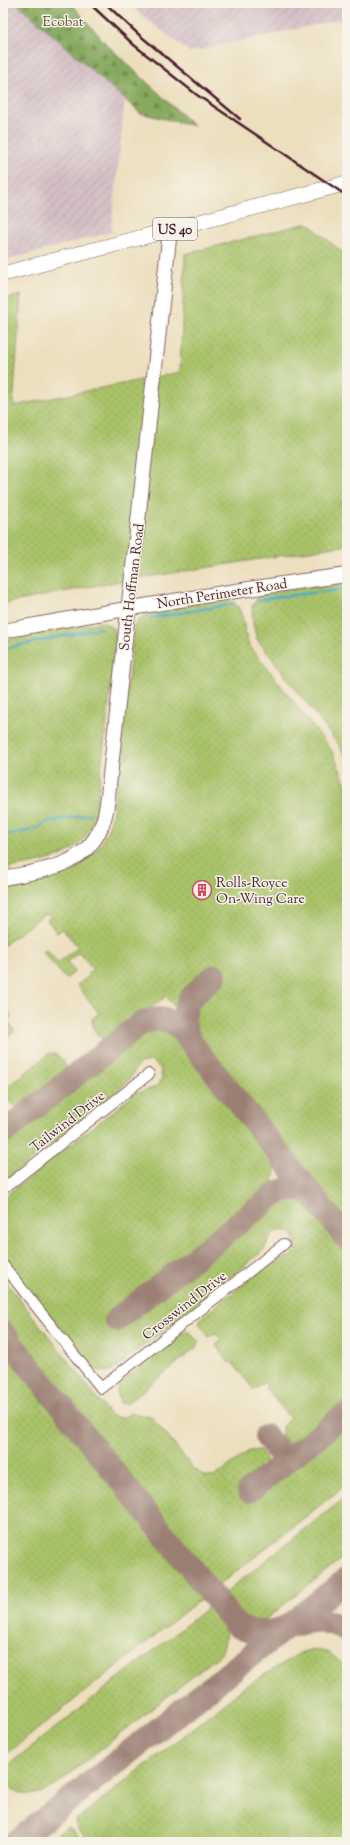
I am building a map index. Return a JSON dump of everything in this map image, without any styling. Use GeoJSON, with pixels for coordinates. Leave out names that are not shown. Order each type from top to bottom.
{"type":"FeatureCollection","features":[{"type":"Feature","properties":{"kind":"main road","name":"US 40"},"geometry":{"type":"LineString","coordinates":[[3,274],[347,183]]}},
{"type":"Feature","properties":{"kind":"street","name":"South Hoffman Road"},"geometry":{"type":"LineString","coordinates":[[3,878],[46,870],[77,858],[93,842],[104,820],[129,608],[170,230]]}},
{"type":"Feature","properties":{"kind":"street","name":"North Perimeter Road"},"geometry":{"type":"LineString","coordinates":[[3,632],[129,608],[244,589],[347,575]]}},
{"type":"Feature","properties":{"kind":"street","name":"Tailwind Drive"},"geometry":{"type":"LineString","coordinates":[[3,1189],[148,1074]]}},
{"type":"Feature","properties":{"kind":"street","name":"Crosswind Drive"},"geometry":{"type":"LineString","coordinates":[[3,1265],[101,1388],[284,1244]]}},
{"type":"Feature","properties":{"kind":"shaded area"},"geometry":{"type":"Polygon","coordinates":[[[3,3],[17,3],[125,100],[111,232],[3,261],[3,3]]]}},
{"type":"Feature","properties":{"kind":"shaded area"},"geometry":{"type":"Polygon","coordinates":[[[129,3],[347,3],[347,18],[190,52],[144,17],[129,3]]]}},
{"type":"Feature","properties":{"kind":"green space","name":"Ecobat"},"geometry":{"type":"Polygon","coordinates":[[[17,3],[71,3],[106,44],[194,126],[140,113],[17,3]]]}},
{"type":"Feature","properties":{"kind":"green space"},"geometry":{"type":"Polygon","coordinates":[[[308,223],[339,250],[347,253],[347,545],[98,585],[3,604],[3,300],[21,295],[13,406],[180,372],[185,254],[308,223]]]}},
{"type":"Feature","properties":{"kind":"green space"},"geometry":{"type":"Polygon","coordinates":[[[347,582],[347,759],[339,745],[257,639],[253,624],[252,607],[260,593],[347,582]]]}},
{"type":"Feature","properties":{"kind":"green space"},"geometry":{"type":"Polygon","coordinates":[[[228,599],[234,602],[241,613],[249,645],[332,751],[347,787],[347,1224],[166,996],[109,1041],[101,1038],[96,1033],[93,1027],[92,1019],[99,1013],[77,985],[89,976],[87,974],[93,969],[79,952],[67,962],[75,972],[66,979],[42,951],[46,949],[58,963],[78,947],[63,929],[57,933],[47,920],[50,917],[47,914],[44,916],[43,915],[3,946],[3,886],[58,874],[74,868],[87,859],[99,847],[107,831],[113,810],[134,627],[142,617],[153,611],[228,599]]]}},
{"type":"Feature","properties":{"kind":"green space"},"geometry":{"type":"Polygon","coordinates":[[[103,622],[114,629],[117,637],[96,810],[91,827],[83,839],[73,849],[62,855],[48,860],[3,869],[3,640],[103,622]]]}},
{"type":"Feature","properties":{"kind":"green space"},"geometry":{"type":"Polygon","coordinates":[[[3,1006],[11,1016],[7,1021],[15,1031],[3,1040],[3,1006]]]}},
{"type":"Feature","properties":{"kind":"green space"},"geometry":{"type":"Polygon","coordinates":[[[153,1029],[164,1031],[172,1036],[272,1161],[275,1170],[273,1182],[253,1203],[107,1319],[116,1329],[262,1213],[282,1201],[291,1198],[299,1200],[307,1205],[347,1256],[347,1405],[300,1442],[288,1443],[282,1437],[282,1426],[290,1418],[265,1387],[267,1385],[265,1382],[254,1390],[231,1361],[229,1363],[216,1346],[221,1339],[216,1333],[209,1337],[199,1323],[201,1318],[270,1263],[291,1256],[296,1249],[296,1242],[295,1238],[290,1233],[280,1231],[273,1233],[264,1249],[258,1255],[118,1366],[105,1372],[101,1372],[90,1366],[3,1257],[3,1198],[136,1093],[156,1087],[162,1078],[160,1068],[152,1061],[139,1063],[128,1082],[3,1182],[3,1143],[128,1044],[153,1029]]]}},
{"type":"Feature","properties":{"kind":"green space"},"geometry":{"type":"Polygon","coordinates":[[[50,1053],[61,1058],[66,1067],[67,1075],[24,1109],[10,1103],[7,1087],[50,1053]]]}},
{"type":"Feature","properties":{"kind":"green space"},"geometry":{"type":"Polygon","coordinates":[[[3,1278],[111,1416],[122,1418],[131,1413],[151,1416],[193,1468],[204,1476],[214,1477],[249,1451],[260,1450],[266,1458],[264,1470],[242,1488],[251,1499],[347,1422],[347,1484],[214,1589],[3,1322],[3,1278]]]}},
{"type":"Feature","properties":{"kind":"green space"},"geometry":{"type":"Polygon","coordinates":[[[184,1331],[188,1331],[199,1342],[197,1347],[126,1404],[120,1403],[117,1392],[120,1383],[184,1331]]]}},
{"type":"Feature","properties":{"kind":"green space"},"geometry":{"type":"Polygon","coordinates":[[[3,1345],[203,1597],[3,1757],[3,1345]]]}},
{"type":"Feature","properties":{"kind":"green space"},"geometry":{"type":"Polygon","coordinates":[[[347,1496],[347,1554],[266,1619],[251,1620],[240,1617],[221,1598],[222,1595],[347,1496]]]}},
{"type":"Feature","properties":{"kind":"green space"},"geometry":{"type":"Polygon","coordinates":[[[210,1606],[219,1618],[224,1629],[225,1640],[221,1654],[53,1787],[41,1792],[27,1795],[19,1793],[4,1785],[3,1769],[210,1606]]]}},
{"type":"Feature","properties":{"kind":"green space"},"geometry":{"type":"Polygon","coordinates":[[[312,1649],[330,1653],[347,1668],[347,1842],[89,1842],[76,1826],[76,1820],[246,1686],[300,1653],[312,1649]]]}},
{"type":"Feature","properties":{"kind":"green space"},"geometry":{"type":"Polygon","coordinates":[[[67,1827],[73,1830],[84,1842],[48,1842],[67,1827]]]}},
{"type":"Feature","properties":{"kind":"waterway"},"geometry":{"type":"LineString","coordinates":[[259,601],[268,598],[347,589]]}},
{"type":"Feature","properties":{"kind":"waterway"},"geometry":{"type":"LineString","coordinates":[[150,618],[233,604]]}},
{"type":"Feature","properties":{"kind":"waterway"},"geometry":{"type":"LineString","coordinates":[[3,649],[101,628]]}},
{"type":"Feature","properties":{"kind":"waterway"},"geometry":{"type":"LineString","coordinates":[[3,834],[14,834],[36,829],[47,822],[91,814]]}},
{"type":"Feature","properties":{"kind":"taxiway"},"geometry":{"type":"LineString","coordinates":[[189,1039],[185,1028],[185,1010],[188,1003],[199,989],[215,976]]}},
{"type":"Feature","properties":{"kind":"taxiway"},"geometry":{"type":"LineString","coordinates":[[3,1133],[139,1025],[151,1020],[167,1021],[182,1031],[347,1239]]}},
{"type":"Feature","properties":{"kind":"taxiway"},"geometry":{"type":"LineString","coordinates":[[116,1320],[274,1195],[284,1190],[294,1189],[304,1191],[314,1197]]}},
{"type":"Feature","properties":{"kind":"taxiway"},"geometry":{"type":"LineString","coordinates":[[3,1333],[237,1626],[252,1631],[265,1632],[278,1630],[304,1622],[317,1621],[331,1623],[347,1631]]}},
{"type":"Feature","properties":{"kind":"taxiway"},"geometry":{"type":"LineString","coordinates":[[249,1491],[347,1413]]}},
{"type":"Feature","properties":{"kind":"taxiway"},"geometry":{"type":"LineString","coordinates":[[266,1436],[286,1461]]}},
{"type":"Feature","properties":{"kind":"taxiway"},"geometry":{"type":"LineString","coordinates":[[16,1842],[347,1579]]}},
{"type":"Feature","properties":{"kind":"railway"},"geometry":{"type":"LineString","coordinates":[[89,3],[134,45],[197,95],[347,196]]}},
{"type":"Feature","properties":{"kind":"railway"},"geometry":{"type":"LineString","coordinates":[[105,3],[137,33],[240,119]]}},
{"type":"Feature","properties":{"kind":"place","name":"Rolls-Royce On-Wing Care"},"geometry":{"type":"Point","coordinates":[202,890]}}]}
